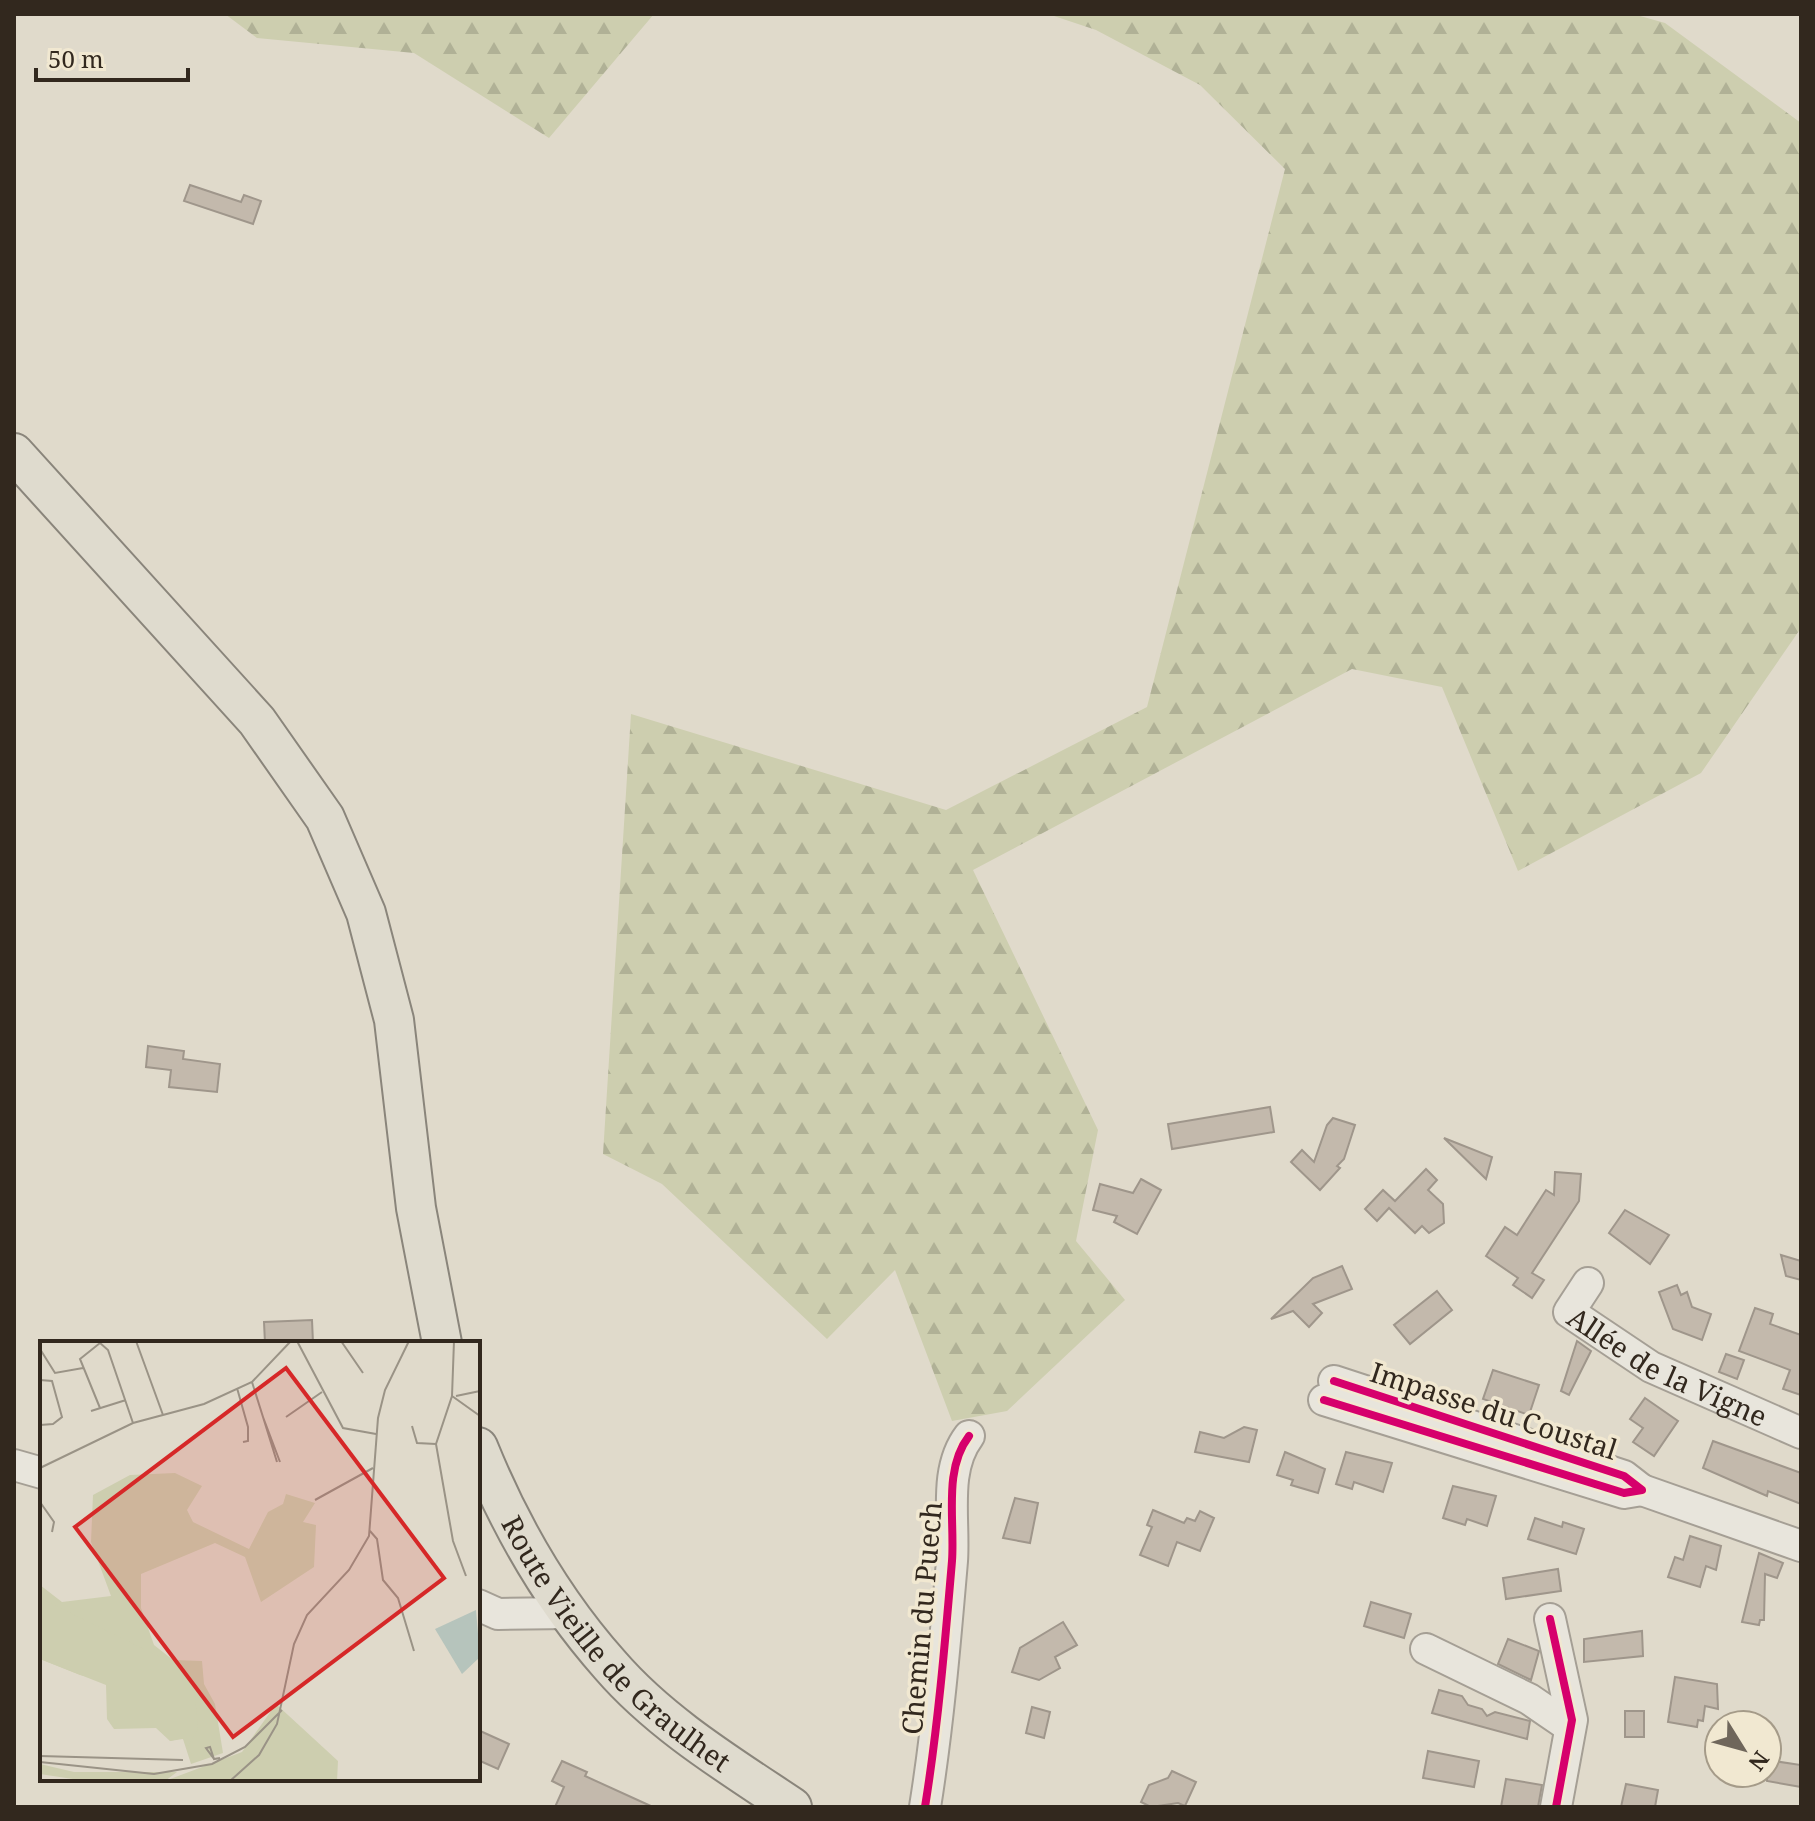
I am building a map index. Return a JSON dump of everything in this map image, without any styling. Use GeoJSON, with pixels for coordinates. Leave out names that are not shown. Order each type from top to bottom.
{"type":"FeatureCollection","features":[{"type":"Feature","properties":{"kind":"main road"},"geometry":{"type":"LineString","coordinates":[[14,453],[257,721],[325,818],[366,913],[394,1020],[416,1208],[442,1341]]}},
{"type":"Feature","properties":{"kind":"main road","name":"Route Vieille de Graulhet"},"geometry":{"type":"LineString","coordinates":[[480,1452],[500,1503],[545,1579],[611,1667],[693,1740],[792,1807]]}},
{"type":"Feature","properties":{"kind":"street","name":"Allée de la Vigne"},"geometry":{"type":"LineString","coordinates":[[1588,1283],[1569,1312],[1651,1367],[1801,1433]]}},
{"type":"Feature","properties":{"kind":"street","name":"Impasse du Coustal"},"geometry":{"type":"LineString","coordinates":[[1329,1391],[1624,1493],[1642,1490],[1801,1546]]}},
{"type":"Feature","properties":{"kind":"street","name":"Chemin du Puech"},"geometry":{"type":"LineString","coordinates":[[925,1807],[952,1558],[953,1477],[958,1451],[969,1436]]}},
{"type":"Feature","properties":{"kind":"street"},"geometry":{"type":"LineString","coordinates":[[14,1465],[40,1472]]}},
{"type":"Feature","properties":{"kind":"street"},"geometry":{"type":"LineString","coordinates":[[480,1606],[498,1614],[570,1613]]}},
{"type":"Feature","properties":{"kind":"street"},"geometry":{"type":"LineString","coordinates":[[1550,1619],[1570,1727],[1556,1807]]}},
{"type":"Feature","properties":{"kind":"street"},"geometry":{"type":"LineString","coordinates":[[1426,1649],[1529,1699],[1570,1727]]}},
{"type":"Feature","properties":{"kind":"green space"},"geometry":{"type":"Polygon","coordinates":[[[225,14],[654,14],[549,138],[414,53],[257,38],[225,14]]]}},
{"type":"Feature","properties":{"kind":"green space"},"geometry":{"type":"Polygon","coordinates":[[[1048,14],[1633,14],[1665,23],[1801,123],[1801,628],[1701,773],[1518,871],[1442,687],[1352,669],[973,870],[1098,1130],[1076,1241],[1125,1300],[1007,1411],[952,1421],[895,1270],[827,1339],[662,1184],[603,1154],[631,714],[946,810],[1147,707],[1285,169],[1200,85],[1096,30],[1048,14]]]}},
{"type":"Feature","properties":{"kind":"building"},"geometry":{"type":"Polygon","coordinates":[[[190,185],[241,202],[244,195],[261,201],[253,224],[184,201],[190,185]]]}},
{"type":"Feature","properties":{"kind":"building"},"geometry":{"type":"Polygon","coordinates":[[[148,1046],[184,1051],[183,1059],[220,1064],[217,1092],[169,1087],[171,1070],[146,1067],[148,1046]]]}},
{"type":"Feature","properties":{"kind":"building"},"geometry":{"type":"Polygon","coordinates":[[[1270,1107],[1274,1132],[1172,1149],[1168,1124],[1270,1107]]]}},
{"type":"Feature","properties":{"kind":"building"},"geometry":{"type":"Polygon","coordinates":[[[1333,1118],[1355,1125],[1344,1159],[1337,1166],[1340,1168],[1320,1190],[1291,1162],[1302,1150],[1314,1162],[1327,1125],[1333,1118]]]}},
{"type":"Feature","properties":{"kind":"building"},"geometry":{"type":"Polygon","coordinates":[[[1444,1138],[1492,1157],[1486,1179],[1444,1138]]]}},
{"type":"Feature","properties":{"kind":"building"},"geometry":{"type":"Polygon","coordinates":[[[1426,1169],[1437,1180],[1428,1190],[1443,1204],[1444,1223],[1429,1233],[1422,1226],[1415,1233],[1389,1208],[1377,1221],[1365,1209],[1383,1190],[1395,1201],[1426,1169]]]}},
{"type":"Feature","properties":{"kind":"building"},"geometry":{"type":"Polygon","coordinates":[[[1555,1172],[1581,1174],[1579,1201],[1532,1273],[1544,1280],[1532,1298],[1513,1285],[1518,1278],[1486,1256],[1505,1227],[1517,1235],[1546,1190],[1554,1195],[1555,1172]]]}},
{"type":"Feature","properties":{"kind":"building"},"geometry":{"type":"Polygon","coordinates":[[[1141,1179],[1161,1190],[1137,1234],[1114,1222],[1117,1216],[1093,1210],[1100,1184],[1133,1193],[1141,1179]]]}},
{"type":"Feature","properties":{"kind":"building"},"geometry":{"type":"Polygon","coordinates":[[[1625,1210],[1669,1235],[1650,1264],[1609,1233],[1625,1210]]]}},
{"type":"Feature","properties":{"kind":"building"},"geometry":{"type":"Polygon","coordinates":[[[1781,1255],[1801,1261],[1801,1280],[1786,1276],[1781,1255]]]}},
{"type":"Feature","properties":{"kind":"building"},"geometry":{"type":"Polygon","coordinates":[[[1342,1266],[1352,1289],[1313,1304],[1322,1313],[1309,1327],[1293,1311],[1271,1319],[1313,1278],[1342,1266]]]}},
{"type":"Feature","properties":{"kind":"building"},"geometry":{"type":"Polygon","coordinates":[[[1677,1285],[1681,1295],[1687,1292],[1692,1307],[1711,1314],[1702,1340],[1673,1329],[1659,1292],[1677,1285]]]}},
{"type":"Feature","properties":{"kind":"building"},"geometry":{"type":"Polygon","coordinates":[[[1437,1291],[1452,1310],[1410,1344],[1394,1325],[1437,1291]]]}},
{"type":"Feature","properties":{"kind":"building"},"geometry":{"type":"Polygon","coordinates":[[[1755,1308],[1773,1314],[1770,1324],[1801,1335],[1801,1395],[1783,1389],[1790,1370],[1739,1351],[1755,1308]]]}},
{"type":"Feature","properties":{"kind":"building"},"geometry":{"type":"Polygon","coordinates":[[[312,1320],[313,1341],[265,1341],[264,1322],[312,1320]]]}},
{"type":"Feature","properties":{"kind":"building"},"geometry":{"type":"Polygon","coordinates":[[[1577,1341],[1591,1351],[1569,1395],[1561,1391],[1577,1341]]]}},
{"type":"Feature","properties":{"kind":"building"},"geometry":{"type":"Polygon","coordinates":[[[1726,1354],[1744,1360],[1737,1379],[1719,1372],[1726,1354]]]}},
{"type":"Feature","properties":{"kind":"building"},"geometry":{"type":"Polygon","coordinates":[[[1493,1370],[1539,1385],[1529,1415],[1483,1399],[1493,1370]]]}},
{"type":"Feature","properties":{"kind":"building"},"geometry":{"type":"Polygon","coordinates":[[[1645,1398],[1678,1421],[1654,1456],[1633,1442],[1643,1428],[1630,1419],[1645,1398]]]}},
{"type":"Feature","properties":{"kind":"building"},"geometry":{"type":"Polygon","coordinates":[[[1244,1427],[1257,1430],[1249,1462],[1195,1452],[1200,1432],[1224,1438],[1244,1427]]]}},
{"type":"Feature","properties":{"kind":"building"},"geometry":{"type":"Polygon","coordinates":[[[1713,1441],[1801,1473],[1801,1504],[1768,1491],[1767,1496],[1703,1468],[1713,1441]]]}},
{"type":"Feature","properties":{"kind":"building"},"geometry":{"type":"Polygon","coordinates":[[[1285,1452],[1325,1469],[1318,1493],[1291,1485],[1293,1480],[1277,1475],[1285,1452]]]}},
{"type":"Feature","properties":{"kind":"building"},"geometry":{"type":"Polygon","coordinates":[[[1346,1452],[1392,1463],[1383,1492],[1354,1482],[1352,1489],[1336,1484],[1346,1452]]]}},
{"type":"Feature","properties":{"kind":"building"},"geometry":{"type":"Polygon","coordinates":[[[1453,1486],[1496,1496],[1487,1526],[1467,1519],[1465,1525],[1443,1518],[1453,1486]]]}},
{"type":"Feature","properties":{"kind":"building"},"geometry":{"type":"Polygon","coordinates":[[[1015,1498],[1038,1503],[1030,1543],[1003,1538],[1015,1498]]]}},
{"type":"Feature","properties":{"kind":"building"},"geometry":{"type":"Polygon","coordinates":[[[1153,1510],[1184,1523],[1187,1518],[1195,1521],[1200,1511],[1214,1518],[1200,1551],[1177,1542],[1168,1566],[1140,1555],[1152,1527],[1147,1525],[1153,1510]]]}},
{"type":"Feature","properties":{"kind":"building"},"geometry":{"type":"Polygon","coordinates":[[[1535,1518],[1562,1527],[1563,1522],[1584,1529],[1576,1554],[1528,1539],[1535,1518]]]}},
{"type":"Feature","properties":{"kind":"building"},"geometry":{"type":"Polygon","coordinates":[[[1690,1536],[1721,1546],[1716,1570],[1706,1566],[1700,1587],[1668,1577],[1675,1557],[1683,1560],[1690,1536]]]}},
{"type":"Feature","properties":{"kind":"building"},"geometry":{"type":"Polygon","coordinates":[[[1759,1553],[1783,1563],[1777,1578],[1765,1574],[1764,1620],[1760,1620],[1759,1625],[1742,1622],[1759,1553]]]}},
{"type":"Feature","properties":{"kind":"building"},"geometry":{"type":"Polygon","coordinates":[[[1558,1569],[1561,1591],[1506,1599],[1503,1578],[1558,1569]]]}},
{"type":"Feature","properties":{"kind":"building"},"geometry":{"type":"Polygon","coordinates":[[[1371,1602],[1411,1614],[1404,1638],[1364,1626],[1371,1602]]]}},
{"type":"Feature","properties":{"kind":"building"},"geometry":{"type":"Polygon","coordinates":[[[1063,1622],[1077,1645],[1055,1657],[1060,1668],[1039,1680],[1012,1672],[1020,1648],[1063,1622]]]}},
{"type":"Feature","properties":{"kind":"building"},"geometry":{"type":"Polygon","coordinates":[[[1642,1631],[1643,1656],[1584,1662],[1584,1639],[1642,1631]]]}},
{"type":"Feature","properties":{"kind":"building"},"geometry":{"type":"Polygon","coordinates":[[[1508,1639],[1539,1651],[1531,1680],[1498,1664],[1508,1639]]]}},
{"type":"Feature","properties":{"kind":"building"},"geometry":{"type":"Polygon","coordinates":[[[1675,1677],[1717,1684],[1718,1709],[1705,1706],[1703,1721],[1698,1720],[1697,1727],[1668,1722],[1675,1677]]]}},
{"type":"Feature","properties":{"kind":"building"},"geometry":{"type":"Polygon","coordinates":[[[1439,1690],[1462,1696],[1468,1705],[1482,1709],[1487,1716],[1495,1712],[1530,1721],[1527,1739],[1432,1713],[1439,1690]]]}},
{"type":"Feature","properties":{"kind":"building"},"geometry":{"type":"Polygon","coordinates":[[[1032,1707],[1050,1712],[1044,1738],[1026,1733],[1032,1707]]]}},
{"type":"Feature","properties":{"kind":"building"},"geometry":{"type":"Polygon","coordinates":[[[1625,1711],[1644,1711],[1644,1737],[1625,1737],[1625,1711]]]}},
{"type":"Feature","properties":{"kind":"building"},"geometry":{"type":"Polygon","coordinates":[[[480,1731],[509,1744],[498,1769],[480,1761],[480,1731]]]}},
{"type":"Feature","properties":{"kind":"building"},"geometry":{"type":"Polygon","coordinates":[[[1428,1751],[1479,1761],[1474,1787],[1423,1778],[1428,1751]]]}},
{"type":"Feature","properties":{"kind":"building"},"geometry":{"type":"Polygon","coordinates":[[[562,1761],[587,1772],[585,1776],[653,1807],[555,1807],[564,1787],[552,1781],[562,1761]]]}},
{"type":"Feature","properties":{"kind":"building"},"geometry":{"type":"Polygon","coordinates":[[[1783,1762],[1801,1765],[1801,1787],[1783,1784],[1783,1762]]]}},
{"type":"Feature","properties":{"kind":"building"},"geometry":{"type":"Polygon","coordinates":[[[1172,1771],[1196,1782],[1185,1806],[1178,1803],[1151,1807],[1141,1802],[1149,1785],[1168,1778],[1172,1771]]]}},
{"type":"Feature","properties":{"kind":"building"},"geometry":{"type":"Polygon","coordinates":[[[1506,1779],[1542,1785],[1538,1807],[1501,1807],[1506,1779]]]}},
{"type":"Feature","properties":{"kind":"building"},"geometry":{"type":"Polygon","coordinates":[[[1626,1784],[1658,1790],[1655,1807],[1621,1807],[1626,1784]]]}},
{"type":"Feature","properties":{"kind":"cycle path"},"geometry":{"type":"LineString","coordinates":[[1324,1400],[1624,1493],[1642,1490],[1624,1476],[1334,1381]]}},
{"type":"Feature","properties":{"kind":"cycle path"},"geometry":{"type":"LineString","coordinates":[[925,1807],[952,1561],[953,1480],[961,1449],[969,1436]]}},
{"type":"Feature","properties":{"kind":"cycle path"},"geometry":{"type":"LineString","coordinates":[[1550,1619],[1572,1720],[1556,1807]]}}]}
